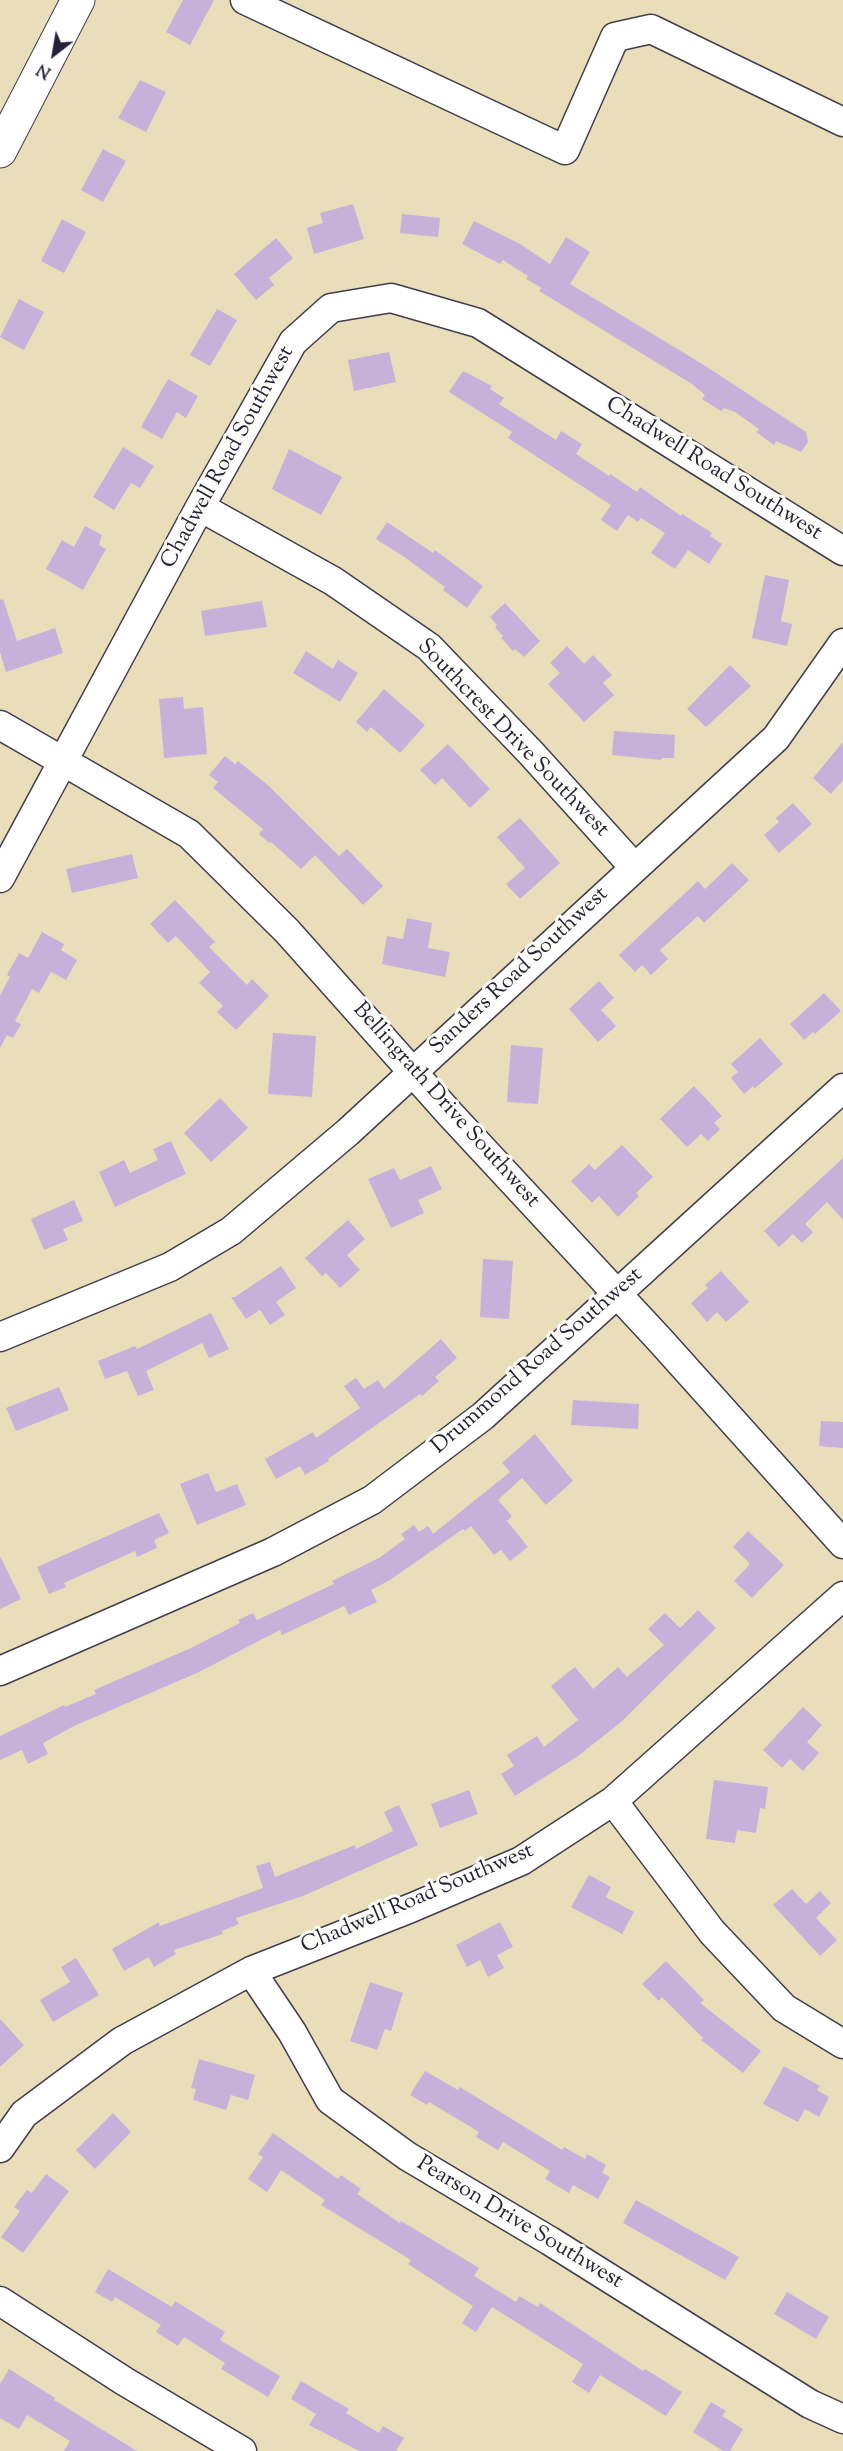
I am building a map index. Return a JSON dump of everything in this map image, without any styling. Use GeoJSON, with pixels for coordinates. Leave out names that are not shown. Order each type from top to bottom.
{"type":"FeatureCollection","features":[{"type":"Feature","properties":{"kind":"main road"},"geometry":{"type":"LineString","coordinates":[[0,151],[78,0]]}},
{"type":"Feature","properties":{"kind":"street"},"geometry":{"type":"LineString","coordinates":[[245,0],[565,150],[615,37],[651,29],[843,122]]}},
{"type":"Feature","properties":{"kind":"street","name":"Chadwell Road Southwest"},"geometry":{"type":"LineString","coordinates":[[0,878],[200,507],[293,342],[331,308],[392,298],[478,323],[843,551]]}},
{"type":"Feature","properties":{"kind":"street","name":"Southcrest Drive Southwest"},"geometry":{"type":"LineString","coordinates":[[200,507],[333,581],[429,647],[531,753],[634,867]]}},
{"type":"Feature","properties":{"kind":"street","name":"Sanders Road Southwest"},"geometry":{"type":"LineString","coordinates":[[0,1337],[170,1267],[231,1231],[348,1132],[776,738],[843,643]]}},
{"type":"Feature","properties":{"kind":"street","name":"Bellingrath Drive Southwest"},"geometry":{"type":"LineString","coordinates":[[0,725],[189,834],[287,932],[843,1544]]}},
{"type":"Feature","properties":{"kind":"street","name":"Drummond Road Southwest"},"geometry":{"type":"LineString","coordinates":[[0,1671],[273,1552],[372,1500],[483,1416],[843,1088]]}},
{"type":"Feature","properties":{"kind":"street","name":"Chadwell Road Southwest"},"geometry":{"type":"LineString","coordinates":[[0,2148],[24,2114],[122,2041],[251,1971],[411,1908],[521,1861],[613,1801],[843,1596]]}},
{"type":"Feature","properties":{"kind":"street"},"geometry":{"type":"LineString","coordinates":[[613,1801],[712,1932],[784,2008],[843,2044]]}},
{"type":"Feature","properties":{"kind":"street","name":"Pearson Drive Southwest"},"geometry":{"type":"LineString","coordinates":[[251,1971],[292,2032],[330,2100],[407,2156],[560,2248],[810,2404],[843,2420]]}},
{"type":"Feature","properties":{"kind":"street"},"geometry":{"type":"LineString","coordinates":[[0,2301],[124,2381],[242,2451]]}},
{"type":"Feature","properties":{"kind":"building"},"geometry":{"type":"Polygon","coordinates":[[[183,0],[214,0],[190,45],[166,32],[183,0]]]}},
{"type":"Feature","properties":{"kind":"building"},"geometry":{"type":"Polygon","coordinates":[[[140,80],[166,92],[146,132],[118,118],[140,80]]]}},
{"type":"Feature","properties":{"kind":"building"},"geometry":{"type":"Polygon","coordinates":[[[103,149],[126,161],[103,202],[81,190],[103,149]]]}},
{"type":"Feature","properties":{"kind":"building"},"geometry":{"type":"Polygon","coordinates":[[[353,204],[364,239],[314,254],[307,228],[323,223],[320,213],[353,204]]]}},
{"type":"Feature","properties":{"kind":"building"},"geometry":{"type":"Polygon","coordinates":[[[402,214],[440,218],[438,237],[400,233],[402,214]]]}},
{"type":"Feature","properties":{"kind":"building"},"geometry":{"type":"Polygon","coordinates":[[[62,219],[86,232],[64,273],[41,261],[62,219]]]}},
{"type":"Feature","properties":{"kind":"building"},"geometry":{"type":"Polygon","coordinates":[[[474,221],[520,244],[550,264],[566,237],[590,252],[570,284],[704,365],[806,432],[808,442],[801,452],[776,441],[774,445],[756,432],[759,429],[735,412],[724,408],[721,411],[702,399],[705,395],[692,384],[539,291],[542,288],[526,279],[528,276],[503,260],[500,264],[462,244],[474,221]]]}},
{"type":"Feature","properties":{"kind":"building"},"geometry":{"type":"Polygon","coordinates":[[[276,238],[293,258],[269,278],[274,285],[256,300],[234,274],[276,238]]]}},
{"type":"Feature","properties":{"kind":"building"},"geometry":{"type":"Polygon","coordinates":[[[19,299],[44,312],[24,350],[0,337],[19,299]]]}},
{"type":"Feature","properties":{"kind":"building"},"geometry":{"type":"Polygon","coordinates":[[[217,309],[237,320],[210,366],[190,355],[217,309]]]}},
{"type":"Feature","properties":{"kind":"building"},"geometry":{"type":"Polygon","coordinates":[[[389,352],[396,382],[354,391],[348,360],[389,352]]]}},
{"type":"Feature","properties":{"kind":"building"},"geometry":{"type":"Polygon","coordinates":[[[463,371],[492,386],[490,389],[504,398],[499,404],[556,440],[561,431],[582,444],[576,454],[609,476],[610,474],[637,492],[640,487],[681,516],[682,514],[712,533],[710,536],[722,544],[709,564],[688,550],[675,569],[651,553],[665,533],[641,518],[638,522],[628,515],[617,531],[601,520],[611,505],[508,438],[512,432],[449,392],[463,371]]]}},
{"type":"Feature","properties":{"kind":"building"},"geometry":{"type":"Polygon","coordinates":[[[168,379],[198,396],[186,418],[177,412],[162,439],[141,427],[168,379]]]}},
{"type":"Feature","properties":{"kind":"building"},"geometry":{"type":"Polygon","coordinates":[[[123,447],[154,466],[140,488],[131,483],[114,510],[93,497],[123,447]]]}},
{"type":"Feature","properties":{"kind":"building"},"geometry":{"type":"Polygon","coordinates":[[[289,449],[342,477],[321,515],[272,489],[289,449]]]}},
{"type":"Feature","properties":{"kind":"building"},"geometry":{"type":"Polygon","coordinates":[[[387,522],[433,553],[435,550],[483,586],[467,608],[443,590],[445,587],[376,539],[387,522]]]}},
{"type":"Feature","properties":{"kind":"building"},"geometry":{"type":"Polygon","coordinates":[[[85,526],[102,535],[99,545],[106,549],[83,590],[46,569],[62,540],[74,547],[85,526]]]}},
{"type":"Feature","properties":{"kind":"building"},"geometry":{"type":"Polygon","coordinates":[[[765,575],[789,580],[781,621],[792,624],[787,646],[752,638],[765,575]]]}},
{"type":"Feature","properties":{"kind":"building"},"geometry":{"type":"Polygon","coordinates":[[[3,599],[17,641],[55,628],[63,653],[6,672],[0,652],[0,600],[3,599]]]}},
{"type":"Feature","properties":{"kind":"building"},"geometry":{"type":"Polygon","coordinates":[[[262,601],[267,627],[205,636],[201,611],[262,601]]]}},
{"type":"Feature","properties":{"kind":"building"},"geometry":{"type":"Polygon","coordinates":[[[505,603],[540,641],[524,657],[515,649],[513,651],[501,638],[503,636],[490,617],[505,603]]]}},
{"type":"Feature","properties":{"kind":"building"},"geometry":{"type":"Polygon","coordinates":[[[567,646],[584,664],[593,655],[612,675],[603,683],[614,695],[584,722],[548,684],[560,673],[550,663],[567,646]]]}},
{"type":"Feature","properties":{"kind":"building"},"geometry":{"type":"Polygon","coordinates":[[[306,651],[333,669],[338,660],[358,673],[340,702],[293,673],[306,651]]]}},
{"type":"Feature","properties":{"kind":"building"},"geometry":{"type":"Polygon","coordinates":[[[730,665],[751,686],[706,727],[687,709],[730,665]]]}},
{"type":"Feature","properties":{"kind":"building"},"geometry":{"type":"Polygon","coordinates":[[[384,689],[425,725],[400,753],[371,727],[367,732],[356,722],[384,689]]]}},
{"type":"Feature","properties":{"kind":"building"},"geometry":{"type":"Polygon","coordinates":[[[183,697],[184,709],[203,707],[207,754],[164,758],[159,699],[183,697]]]}},
{"type":"Feature","properties":{"kind":"building"},"geometry":{"type":"Polygon","coordinates":[[[614,731],[675,735],[674,758],[662,758],[661,760],[612,755],[614,731]]]}},
{"type":"Feature","properties":{"kind":"building"},"geometry":{"type":"Polygon","coordinates":[[[843,742],[843,780],[831,794],[813,778],[843,742]]]}},
{"type":"Feature","properties":{"kind":"building"},"geometry":{"type":"Polygon","coordinates":[[[448,744],[490,789],[470,808],[442,778],[435,785],[420,770],[448,744]]]}},
{"type":"Feature","properties":{"kind":"building"},"geometry":{"type":"Polygon","coordinates":[[[225,756],[235,764],[238,761],[269,786],[339,856],[347,849],[383,886],[363,905],[315,855],[301,869],[271,842],[269,843],[259,834],[263,829],[213,788],[218,782],[209,775],[225,756]]]}},
{"type":"Feature","properties":{"kind":"building"},"geometry":{"type":"Polygon","coordinates":[[[793,803],[812,824],[779,853],[764,835],[779,822],[776,818],[793,803]]]}},
{"type":"Feature","properties":{"kind":"building"},"geometry":{"type":"Polygon","coordinates":[[[520,818],[560,863],[520,899],[506,884],[525,868],[497,837],[520,818]]]}},
{"type":"Feature","properties":{"kind":"building"},"geometry":{"type":"Polygon","coordinates":[[[132,854],[138,878],[72,893],[66,869],[132,854]]]}},
{"type":"Feature","properties":{"kind":"building"},"geometry":{"type":"Polygon","coordinates":[[[732,863],[749,880],[704,923],[698,916],[660,950],[668,959],[651,975],[642,965],[635,972],[619,955],[698,881],[705,889],[732,863]]]}},
{"type":"Feature","properties":{"kind":"building"},"geometry":{"type":"Polygon","coordinates":[[[175,900],[215,942],[209,947],[247,985],[252,979],[269,996],[236,1030],[217,1012],[223,1006],[199,983],[210,972],[176,936],[168,943],[150,924],[175,900]]]}},
{"type":"Feature","properties":{"kind":"building"},"geometry":{"type":"Polygon","coordinates":[[[407,918],[432,923],[428,948],[450,952],[445,977],[382,964],[387,936],[403,939],[407,918]]]}},
{"type":"Feature","properties":{"kind":"building"},"geometry":{"type":"Polygon","coordinates":[[[42,932],[64,944],[61,950],[77,960],[66,980],[51,972],[39,993],[32,989],[15,1021],[21,1024],[13,1038],[7,1035],[0,1048],[0,995],[10,977],[7,975],[19,953],[28,958],[42,932]]]}},
{"type":"Feature","properties":{"kind":"building"},"geometry":{"type":"Polygon","coordinates":[[[599,981],[614,998],[601,1010],[616,1026],[598,1042],[569,1009],[599,981]]]}},
{"type":"Feature","properties":{"kind":"building"},"geometry":{"type":"Polygon","coordinates":[[[824,993],[841,1011],[815,1034],[813,1032],[804,1040],[790,1024],[824,993]]]}},
{"type":"Feature","properties":{"kind":"building"},"geometry":{"type":"Polygon","coordinates":[[[273,1033],[316,1036],[312,1097],[268,1094],[273,1033]]]}},
{"type":"Feature","properties":{"kind":"building"},"geometry":{"type":"Polygon","coordinates":[[[760,1038],[783,1064],[754,1089],[753,1086],[744,1094],[731,1078],[738,1072],[731,1064],[760,1038]]]}},
{"type":"Feature","properties":{"kind":"building"},"geometry":{"type":"Polygon","coordinates":[[[511,1045],[543,1048],[538,1104],[507,1102],[511,1045]]]}},
{"type":"Feature","properties":{"kind":"building"},"geometry":{"type":"Polygon","coordinates":[[[694,1086],[722,1116],[714,1123],[720,1129],[708,1141],[701,1134],[687,1147],[660,1119],[694,1086]]]}},
{"type":"Feature","properties":{"kind":"building"},"geometry":{"type":"Polygon","coordinates":[[[220,1098],[248,1128],[211,1162],[184,1133],[220,1098]]]}},
{"type":"Feature","properties":{"kind":"building"},"geometry":{"type":"Polygon","coordinates":[[[171,1141],[186,1174],[115,1207],[99,1172],[124,1160],[130,1173],[158,1160],[153,1149],[171,1141]]]}},
{"type":"Feature","properties":{"kind":"building"},"geometry":{"type":"Polygon","coordinates":[[[622,1145],[653,1177],[636,1193],[639,1196],[618,1217],[599,1196],[592,1203],[571,1181],[589,1164],[595,1170],[622,1145]]]}},
{"type":"Feature","properties":{"kind":"building"},"geometry":{"type":"Polygon","coordinates":[[[843,1158],[843,1220],[827,1202],[805,1224],[813,1232],[802,1243],[793,1234],[779,1247],[764,1231],[843,1158]]]}},
{"type":"Feature","properties":{"kind":"building"},"geometry":{"type":"Polygon","coordinates":[[[431,1166],[442,1189],[418,1200],[424,1213],[391,1228],[368,1179],[394,1168],[400,1180],[431,1166]]]}},
{"type":"Feature","properties":{"kind":"building"},"geometry":{"type":"Polygon","coordinates":[[[74,1200],[83,1221],[63,1229],[68,1240],[44,1250],[31,1219],[74,1200]]]}},
{"type":"Feature","properties":{"kind":"building"},"geometry":{"type":"Polygon","coordinates":[[[348,1220],[365,1239],[347,1255],[360,1270],[340,1288],[326,1273],[322,1276],[305,1258],[348,1220]]]}},
{"type":"Feature","properties":{"kind":"building"},"geometry":{"type":"Polygon","coordinates":[[[483,1259],[513,1261],[509,1319],[480,1317],[483,1259]]]}},
{"type":"Feature","properties":{"kind":"building"},"geometry":{"type":"Polygon","coordinates":[[[281,1266],[296,1288],[276,1302],[285,1315],[270,1325],[260,1310],[246,1319],[231,1297],[235,1297],[281,1266]]]}},
{"type":"Feature","properties":{"kind":"building"},"geometry":{"type":"Polygon","coordinates":[[[721,1271],[749,1302],[726,1322],[717,1312],[707,1322],[691,1303],[708,1288],[705,1285],[721,1271]]]}},
{"type":"Feature","properties":{"kind":"building"},"geometry":{"type":"Polygon","coordinates":[[[211,1313],[229,1349],[209,1358],[202,1343],[146,1371],[154,1390],[138,1396],[127,1371],[105,1379],[98,1361],[135,1346],[137,1349],[211,1313]]]}},
{"type":"Feature","properties":{"kind":"building"},"geometry":{"type":"Polygon","coordinates":[[[441,1339],[457,1358],[435,1377],[439,1381],[422,1396],[420,1394],[328,1459],[329,1461],[305,1475],[300,1466],[276,1479],[265,1459],[313,1432],[316,1438],[360,1408],[344,1386],[356,1378],[364,1389],[378,1380],[384,1389],[441,1339]]]}},
{"type":"Feature","properties":{"kind":"building"},"geometry":{"type":"Polygon","coordinates":[[[59,1387],[69,1410],[16,1431],[6,1408],[59,1387]]]}},
{"type":"Feature","properties":{"kind":"building"},"geometry":{"type":"Polygon","coordinates":[[[573,1400],[639,1404],[638,1429],[571,1425],[573,1400]]]}},
{"type":"Feature","properties":{"kind":"building"},"geometry":{"type":"Polygon","coordinates":[[[821,1421],[843,1422],[843,1448],[819,1446],[821,1421]]]}},
{"type":"Feature","properties":{"kind":"building"},"geometry":{"type":"Polygon","coordinates":[[[535,1434],[573,1481],[546,1505],[522,1478],[498,1500],[512,1516],[507,1521],[528,1547],[510,1561],[501,1550],[494,1555],[471,1526],[465,1531],[463,1529],[390,1580],[371,1590],[377,1602],[349,1615],[344,1606],[282,1635],[280,1630],[199,1672],[74,1726],[43,1743],[48,1754],[28,1764],[22,1750],[0,1760],[0,1736],[64,1705],[65,1707],[96,1694],[94,1690],[191,1648],[240,1623],[238,1620],[253,1613],[257,1620],[334,1584],[332,1581],[379,1558],[405,1539],[401,1534],[414,1525],[419,1532],[428,1526],[433,1534],[510,1472],[502,1463],[535,1434]]]}},
{"type":"Feature","properties":{"kind":"building"},"geometry":{"type":"Polygon","coordinates":[[[208,1473],[216,1492],[237,1484],[246,1505],[197,1525],[180,1484],[208,1473]]]}},
{"type":"Feature","properties":{"kind":"building"},"geometry":{"type":"Polygon","coordinates":[[[159,1513],[169,1533],[154,1540],[157,1548],[137,1557],[135,1551],[64,1583],[66,1587],[49,1594],[37,1567],[159,1513]]]}},
{"type":"Feature","properties":{"kind":"building"},"geometry":{"type":"Polygon","coordinates":[[[748,1531],[784,1565],[752,1598],[734,1581],[750,1564],[733,1547],[748,1531]]]}},
{"type":"Feature","properties":{"kind":"building"},"geometry":{"type":"Polygon","coordinates":[[[0,1556],[21,1599],[0,1609],[0,1556]]]}},
{"type":"Feature","properties":{"kind":"building"},"geometry":{"type":"Polygon","coordinates":[[[698,1610],[716,1628],[620,1723],[578,1756],[515,1796],[501,1774],[514,1766],[507,1755],[537,1736],[544,1747],[578,1720],[551,1686],[575,1667],[593,1689],[618,1667],[627,1677],[664,1645],[648,1629],[665,1613],[680,1628],[698,1610]]]}},
{"type":"Feature","properties":{"kind":"building"},"geometry":{"type":"Polygon","coordinates":[[[803,1707],[822,1725],[807,1742],[819,1753],[803,1771],[790,1759],[782,1768],[763,1750],[803,1707]]]}},
{"type":"Feature","properties":{"kind":"building"},"geometry":{"type":"Polygon","coordinates":[[[714,1780],[768,1787],[765,1809],[760,1808],[756,1833],[737,1830],[735,1843],[706,1839],[714,1780]]]}},
{"type":"Feature","properties":{"kind":"building"},"geometry":{"type":"Polygon","coordinates":[[[469,1790],[478,1814],[440,1828],[431,1804],[469,1790]]]}},
{"type":"Feature","properties":{"kind":"building"},"geometry":{"type":"Polygon","coordinates":[[[399,1805],[418,1845],[303,1896],[236,1918],[239,1924],[222,1931],[223,1934],[174,1950],[176,1954],[154,1967],[149,1957],[124,1971],[112,1949],[159,1922],[160,1926],[263,1888],[256,1866],[270,1862],[275,1877],[355,1845],[356,1849],[393,1831],[384,1812],[399,1805]]]}},
{"type":"Feature","properties":{"kind":"building"},"geometry":{"type":"Polygon","coordinates":[[[589,1875],[611,1887],[606,1897],[634,1912],[622,1934],[571,1907],[589,1875]]]}},
{"type":"Feature","properties":{"kind":"building"},"geometry":{"type":"Polygon","coordinates":[[[792,1889],[806,1904],[820,1891],[831,1903],[816,1918],[837,1940],[820,1956],[773,1905],[792,1889]]]}},
{"type":"Feature","properties":{"kind":"building"},"geometry":{"type":"Polygon","coordinates":[[[500,1922],[513,1947],[497,1955],[504,1968],[488,1977],[480,1960],[467,1967],[456,1945],[500,1922]]]}},
{"type":"Feature","properties":{"kind":"building"},"geometry":{"type":"Polygon","coordinates":[[[76,1958],[99,1995],[53,2022],[40,2000],[70,1982],[61,1967],[76,1958]]]}},
{"type":"Feature","properties":{"kind":"building"},"geometry":{"type":"Polygon","coordinates":[[[666,1961],[704,2000],[700,2003],[761,2051],[743,2073],[701,2040],[703,2038],[662,1997],[659,2001],[642,1984],[666,1961]]]}},
{"type":"Feature","properties":{"kind":"building"},"geometry":{"type":"Polygon","coordinates":[[[370,1982],[403,1993],[391,2031],[385,2029],[377,2050],[350,2041],[370,1982]]]}},
{"type":"Feature","properties":{"kind":"building"},"geometry":{"type":"Polygon","coordinates":[[[0,2019],[24,2045],[0,2067],[0,2019]]]}},
{"type":"Feature","properties":{"kind":"building"},"geometry":{"type":"Polygon","coordinates":[[[199,2059],[255,2075],[248,2100],[231,2095],[226,2110],[193,2100],[196,2089],[191,2088],[199,2059]]]}},
{"type":"Feature","properties":{"kind":"building"},"geometry":{"type":"Polygon","coordinates":[[[784,2066],[820,2086],[817,2090],[829,2097],[819,2117],[805,2109],[798,2122],[763,2104],[784,2066]]]}},
{"type":"Feature","properties":{"kind":"building"},"geometry":{"type":"Polygon","coordinates":[[[425,2071],[458,2090],[460,2087],[562,2150],[564,2147],[585,2159],[587,2154],[606,2165],[602,2173],[610,2177],[598,2199],[573,2185],[569,2193],[545,2179],[550,2171],[503,2142],[498,2150],[476,2137],[479,2132],[429,2102],[427,2105],[410,2095],[425,2071]]]}},
{"type":"Feature","properties":{"kind":"building"},"geometry":{"type":"Polygon","coordinates":[[[113,2113],[131,2132],[95,2169],[76,2150],[113,2113]]]}},
{"type":"Feature","properties":{"kind":"building"},"geometry":{"type":"Polygon","coordinates":[[[273,2133],[338,2179],[341,2175],[361,2189],[357,2194],[400,2223],[401,2221],[479,2268],[474,2276],[516,2302],[519,2296],[538,2307],[540,2303],[643,2371],[645,2369],[682,2392],[666,2416],[600,2375],[589,2393],[572,2382],[583,2364],[492,2307],[476,2332],[462,2323],[473,2306],[408,2264],[411,2260],[321,2205],[325,2200],[281,2170],[267,2192],[248,2179],[263,2157],[258,2154],[273,2133]]]}},
{"type":"Feature","properties":{"kind":"building"},"geometry":{"type":"Polygon","coordinates":[[[46,2174],[69,2191],[23,2253],[1,2237],[20,2211],[14,2207],[27,2190],[32,2193],[46,2174]]]}},
{"type":"Feature","properties":{"kind":"building"},"geometry":{"type":"Polygon","coordinates":[[[636,2200],[739,2257],[725,2280],[623,2223],[636,2200]]]}},
{"type":"Feature","properties":{"kind":"building"},"geometry":{"type":"Polygon","coordinates":[[[108,2269],[172,2307],[175,2301],[225,2332],[220,2340],[280,2376],[268,2397],[221,2369],[225,2363],[184,2337],[178,2346],[156,2332],[161,2325],[115,2297],[112,2302],[95,2292],[108,2269]]]}},
{"type":"Feature","properties":{"kind":"building"},"geometry":{"type":"Polygon","coordinates":[[[787,2292],[829,2317],[816,2339],[774,2314],[787,2292]]]}},
{"type":"Feature","properties":{"kind":"building"},"geometry":{"type":"Polygon","coordinates":[[[9,2369],[55,2398],[54,2400],[137,2451],[64,2451],[70,2441],[27,2415],[19,2429],[0,2418],[0,2384],[9,2369]]]}},
{"type":"Feature","properties":{"kind":"building"},"geometry":{"type":"Polygon","coordinates":[[[301,2381],[349,2409],[346,2413],[379,2433],[383,2426],[404,2438],[396,2451],[359,2451],[309,2425],[316,2414],[291,2399],[301,2381]]]}},
{"type":"Feature","properties":{"kind":"building"},"geometry":{"type":"Polygon","coordinates":[[[711,2402],[726,2411],[722,2416],[743,2429],[730,2451],[723,2451],[693,2432],[711,2402]]]}}]}
